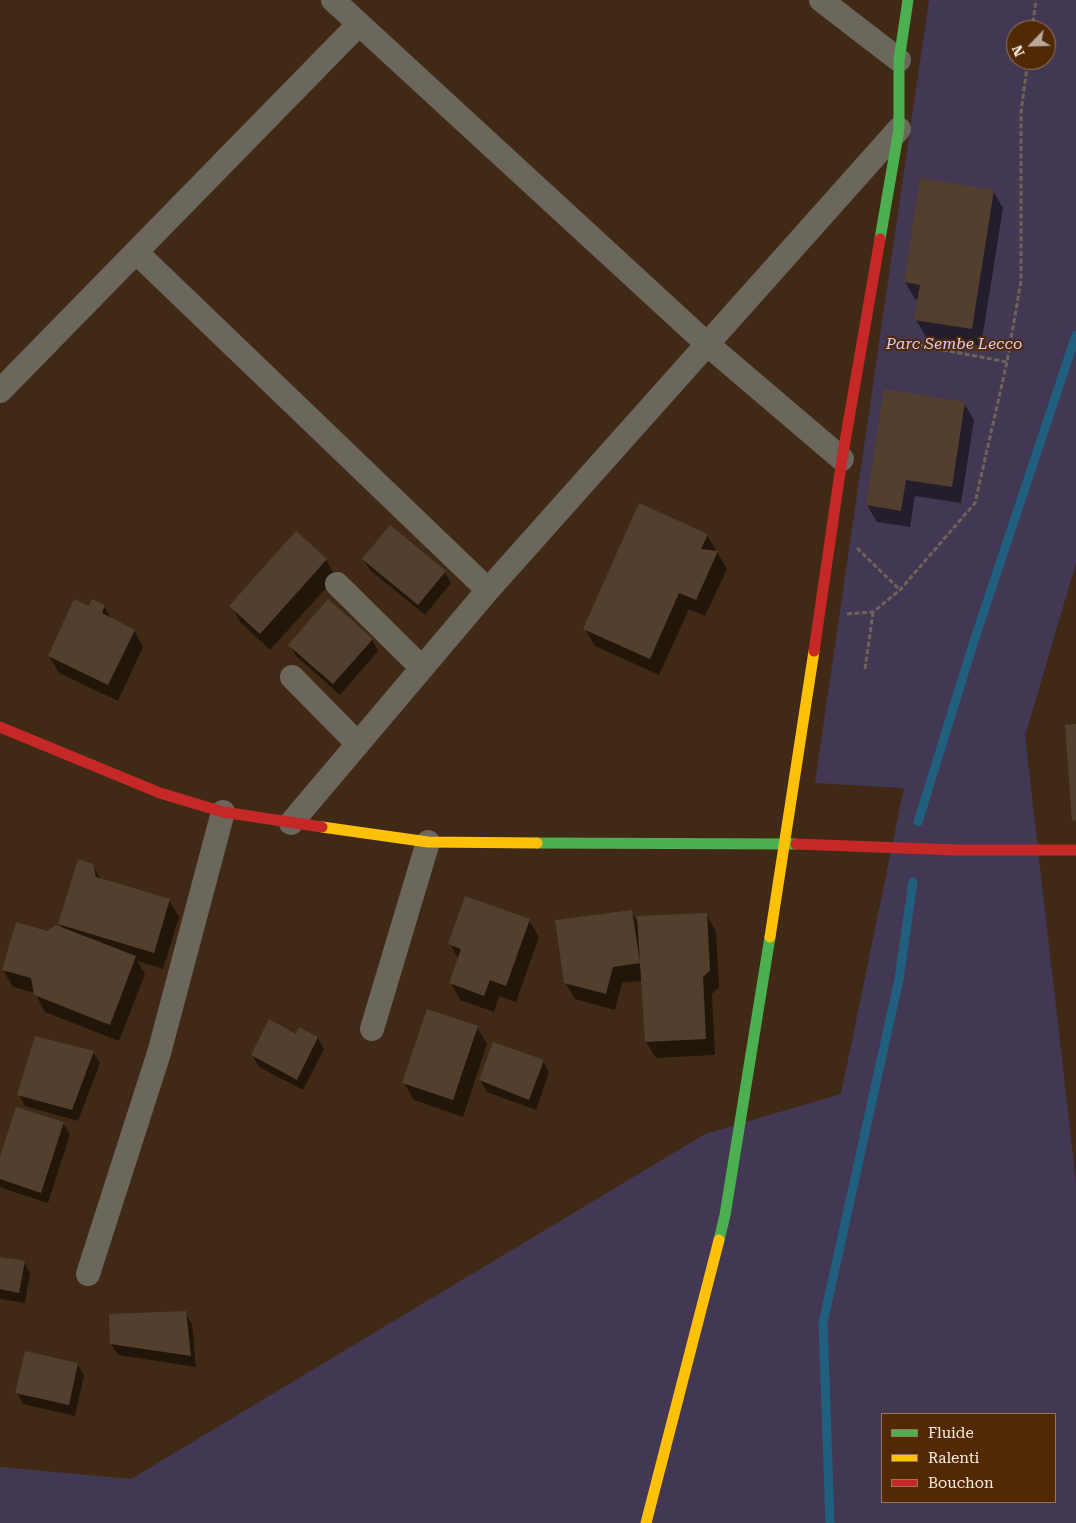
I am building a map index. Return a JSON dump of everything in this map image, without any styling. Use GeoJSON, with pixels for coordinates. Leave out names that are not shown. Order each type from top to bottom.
{"type":"FeatureCollection","features":[{"type":"Feature","properties":{"kind":"street"},"geometry":{"type":"LineString","coordinates":[[333,0],[707,344],[842,459]]}},
{"type":"Feature","properties":{"kind":"street"},"geometry":{"type":"LineString","coordinates":[[821,0],[899,60]]}},
{"type":"Feature","properties":{"kind":"street"},"geometry":{"type":"LineString","coordinates":[[646,1523],[725,1214],[785,844],[842,459],[899,129],[899,60],[908,0]]}},
{"type":"Feature","properties":{"kind":"street"},"geometry":{"type":"LineString","coordinates":[[0,391],[359,24]]}},
{"type":"Feature","properties":{"kind":"street"},"geometry":{"type":"LineString","coordinates":[[291,823],[488,590],[899,129]]}},
{"type":"Feature","properties":{"kind":"street"},"geometry":{"type":"LineString","coordinates":[[136,252],[488,590]]}},
{"type":"Feature","properties":{"kind":"street"},"geometry":{"type":"LineString","coordinates":[[337,584],[422,668]]}},
{"type":"Feature","properties":{"kind":"street"},"geometry":{"type":"LineString","coordinates":[[292,677],[358,744]]}},
{"type":"Feature","properties":{"kind":"street"},"geometry":{"type":"LineString","coordinates":[[0,727],[160,793],[223,812],[428,842],[785,844],[956,850],[1076,850]]}},
{"type":"Feature","properties":{"kind":"street"},"geometry":{"type":"LineString","coordinates":[[88,1274],[159,1053],[223,812]]}},
{"type":"Feature","properties":{"kind":"street"},"geometry":{"type":"LineString","coordinates":[[372,1029],[428,842]]}},
{"type":"Feature","properties":{"kind":"path"},"geometry":{"type":"LineString","coordinates":[[1033,20],[1036,0]]}},
{"type":"Feature","properties":{"kind":"path"},"geometry":{"type":"LineString","coordinates":[[820,612],[840,615],[873,612],[900,590],[974,503],[1007,362],[1021,281],[1021,112],[1027,70]]}},
{"type":"Feature","properties":{"kind":"path"},"geometry":{"type":"LineString","coordinates":[[885,339],[1007,362]]}},
{"type":"Feature","properties":{"kind":"path"},"geometry":{"type":"LineString","coordinates":[[865,669],[873,612]]}},
{"type":"Feature","properties":{"kind":"green space","name":"Parc Sembe Lecco"},"geometry":{"type":"Polygon","coordinates":[[[929,0],[1076,0],[1076,563],[1025,736],[1076,1182],[1076,1523],[0,1523],[0,1467],[131,1479],[705,1134],[841,1094],[904,788],[815,783],[929,0]]]}},
{"type":"Feature","properties":{"kind":"building"},"geometry":{"type":"Polygon","coordinates":[[[920,178],[994,190],[972,329],[914,320],[920,285],[904,282],[920,178]]]}},
{"type":"Feature","properties":{"kind":"building"},"geometry":{"type":"Polygon","coordinates":[[[884,389],[965,402],[952,487],[906,480],[901,511],[866,505],[884,389]]]}},
{"type":"Feature","properties":{"kind":"building"},"geometry":{"type":"Polygon","coordinates":[[[639,503],[708,534],[701,549],[718,551],[696,600],[679,593],[650,659],[583,629],[639,503]]]}},
{"type":"Feature","properties":{"kind":"building"},"geometry":{"type":"Polygon","coordinates":[[[390,525],[446,571],[418,605],[362,559],[390,525]]]}},
{"type":"Feature","properties":{"kind":"building"},"geometry":{"type":"Polygon","coordinates":[[[296,531],[327,559],[260,634],[229,606],[296,531]]]}},
{"type":"Feature","properties":{"kind":"building"},"geometry":{"type":"Polygon","coordinates":[[[74,599],[89,606],[92,599],[105,605],[102,613],[135,630],[108,685],[48,656],[74,599]]]}},
{"type":"Feature","properties":{"kind":"building"},"geometry":{"type":"Polygon","coordinates":[[[328,599],[373,639],[333,684],[288,645],[328,599]]]}},
{"type":"Feature","properties":{"kind":"building"},"geometry":{"type":"Polygon","coordinates":[[[1076,724],[1076,820],[1072,821],[1065,725],[1076,724]]]}},
{"type":"Feature","properties":{"kind":"building"},"geometry":{"type":"Polygon","coordinates":[[[78,859],[93,864],[96,877],[170,899],[154,953],[58,924],[78,859]]]}},
{"type":"Feature","properties":{"kind":"building"},"geometry":{"type":"Polygon","coordinates":[[[465,896],[530,919],[506,986],[490,980],[484,996],[449,983],[461,949],[448,944],[465,896]]]}},
{"type":"Feature","properties":{"kind":"building"},"geometry":{"type":"Polygon","coordinates":[[[632,910],[640,963],[613,967],[606,994],[564,983],[555,920],[632,910]]]}},
{"type":"Feature","properties":{"kind":"building"},"geometry":{"type":"Polygon","coordinates":[[[707,913],[710,970],[703,977],[706,1039],[645,1042],[637,916],[707,913]]]}},
{"type":"Feature","properties":{"kind":"building"},"geometry":{"type":"Polygon","coordinates":[[[16,922],[47,931],[56,925],[136,956],[110,1025],[34,995],[31,978],[2,970],[16,922]]]}},
{"type":"Feature","properties":{"kind":"building"},"geometry":{"type":"Polygon","coordinates":[[[427,1009],[478,1026],[453,1100],[402,1083],[427,1009]]]}},
{"type":"Feature","properties":{"kind":"building"},"geometry":{"type":"Polygon","coordinates":[[[269,1019],[296,1034],[299,1027],[318,1037],[297,1080],[251,1055],[269,1019]]]}},
{"type":"Feature","properties":{"kind":"building"},"geometry":{"type":"Polygon","coordinates":[[[35,1036],[94,1051],[72,1110],[17,1095],[35,1036]]]}},
{"type":"Feature","properties":{"kind":"building"},"geometry":{"type":"Polygon","coordinates":[[[493,1042],[544,1060],[529,1100],[479,1080],[493,1042]]]}},
{"type":"Feature","properties":{"kind":"building"},"geometry":{"type":"Polygon","coordinates":[[[16,1107],[64,1122],[41,1193],[0,1179],[0,1157],[16,1107]]]}},
{"type":"Feature","properties":{"kind":"building"},"geometry":{"type":"Polygon","coordinates":[[[0,1257],[25,1261],[19,1293],[0,1289],[0,1257]]]}},
{"type":"Feature","properties":{"kind":"building"},"geometry":{"type":"Polygon","coordinates":[[[186,1311],[191,1356],[110,1344],[109,1314],[186,1311]]]}},
{"type":"Feature","properties":{"kind":"building"},"geometry":{"type":"Polygon","coordinates":[[[25,1351],[78,1363],[69,1405],[15,1393],[25,1351]]]}},
{"type":"Feature","properties":{"kind":"waterway"},"geometry":{"type":"LineString","coordinates":[[918,822],[974,641],[1076,335]]}},
{"type":"Feature","properties":{"kind":"waterway"},"geometry":{"type":"LineString","coordinates":[[830,1523],[823,1323],[899,979],[913,882]]}},
{"type":"Feature","properties":{"kind":"traffic: fast"},"geometry":{"type":"LineString","coordinates":[[880,239],[899,129],[899,60],[908,0]]}},
{"type":"Feature","properties":{"kind":"traffic: fast"},"geometry":{"type":"LineString","coordinates":[[537,843],[796,844]]}},
{"type":"Feature","properties":{"kind":"traffic: fast"},"geometry":{"type":"LineString","coordinates":[[719,1240],[725,1215],[770,937]]}},
{"type":"Feature","properties":{"kind":"traffic: slow"},"geometry":{"type":"LineString","coordinates":[[770,937],[814,651]]}},
{"type":"Feature","properties":{"kind":"traffic: slow"},"geometry":{"type":"LineString","coordinates":[[322,827],[428,842],[537,843]]}},
{"type":"Feature","properties":{"kind":"traffic: slow"},"geometry":{"type":"LineString","coordinates":[[646,1523],[719,1240]]}},
{"type":"Feature","properties":{"kind":"traffic: jam"},"geometry":{"type":"LineString","coordinates":[[814,651],[842,459],[880,239]]}},
{"type":"Feature","properties":{"kind":"traffic: jam"},"geometry":{"type":"LineString","coordinates":[[0,727],[160,793],[223,812],[322,827]]}},
{"type":"Feature","properties":{"kind":"traffic: jam"},"geometry":{"type":"LineString","coordinates":[[796,844],[956,850],[1076,850]]}}]}
